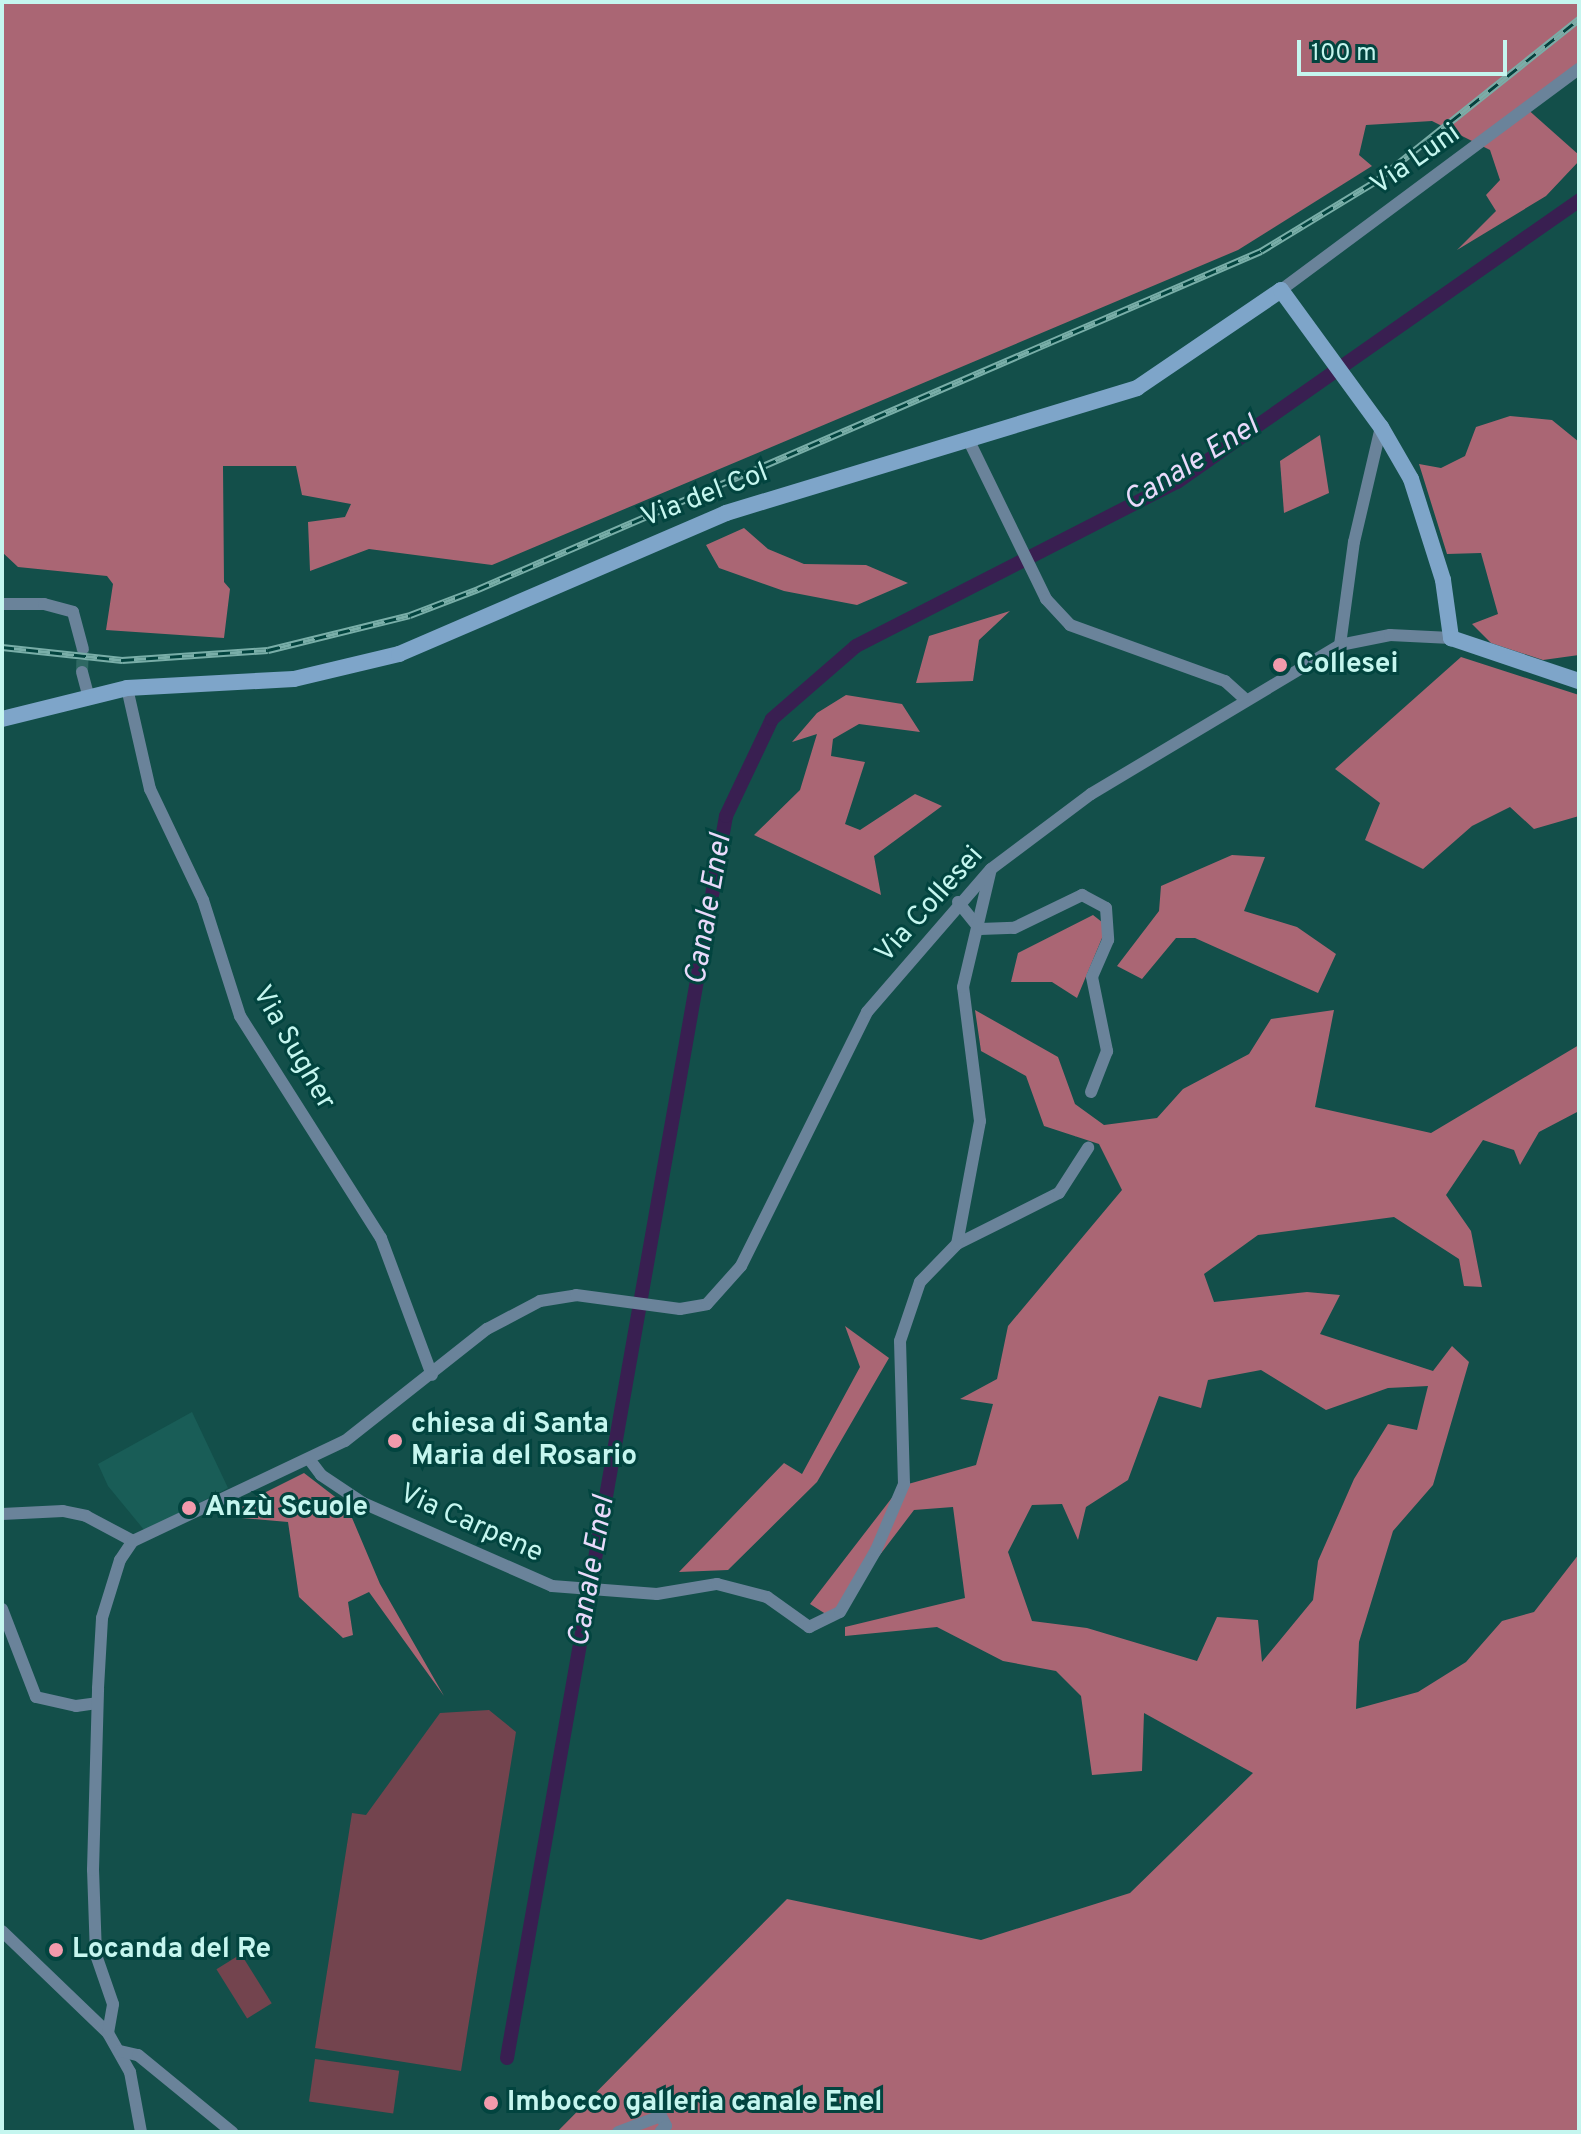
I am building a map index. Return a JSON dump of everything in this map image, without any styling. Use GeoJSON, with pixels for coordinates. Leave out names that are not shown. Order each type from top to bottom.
{"type":"FeatureCollection","features":[{"type":"Feature","properties":{"kind":"street","name":"Via Luni"},"geometry":{"type":"LineString","coordinates":[[1281,290],[1579,69]]}},
{"type":"Feature","properties":{"kind":"street"},"geometry":{"type":"LineString","coordinates":[[1281,290],[1381,427],[1411,479],[1443,580],[1451,638],[1579,681]]}},
{"type":"Feature","properties":{"kind":"street","name":"Via del Col"},"geometry":{"type":"LineString","coordinates":[[2,719],[88,695],[127,688],[294,679],[371,663],[726,513],[1137,388],[1281,290]]}},
{"type":"Feature","properties":{"kind":"street"},"geometry":{"type":"LineString","coordinates":[[1340,645],[1354,542],[1381,427]]}},
{"type":"Feature","properties":{"kind":"street"},"geometry":{"type":"LineString","coordinates":[[969,441],[1046,599],[1070,625],[1225,681],[1244,698]]}},
{"type":"Feature","properties":{"kind":"street"},"geometry":{"type":"LineString","coordinates":[[2,604],[44,604],[73,612],[83,649]]}},
{"type":"Feature","properties":{"kind":"street","name":"Via Collesei"},"geometry":{"type":"LineString","coordinates":[[133,1541],[345,1441],[487,1329],[540,1301],[576,1295],[657,1306],[699,1308],[729,1285],[867,1012],[958,902],[991,869],[1091,794],[1244,698],[1340,645],[1390,635],[1451,638]]}},
{"type":"Feature","properties":{"kind":"street"},"geometry":{"type":"LineString","coordinates":[[82,672],[88,695]]}},
{"type":"Feature","properties":{"kind":"street","name":"Via Sugher"},"geometry":{"type":"LineString","coordinates":[[127,688],[150,789],[203,900],[240,1016],[381,1238],[432,1375]]}},
{"type":"Feature","properties":{"kind":"street"},"geometry":{"type":"LineString","coordinates":[[957,1244],[980,1121],[963,987],[980,929],[991,869]]}},
{"type":"Feature","properties":{"kind":"street"},"geometry":{"type":"LineString","coordinates":[[980,929],[1014,928],[1082,895],[1106,908],[1108,940],[1092,977],[1107,1051],[1091,1092]]}},
{"type":"Feature","properties":{"kind":"street"},"geometry":{"type":"LineString","coordinates":[[958,902],[980,929]]}},
{"type":"Feature","properties":{"kind":"street"},"geometry":{"type":"LineString","coordinates":[[957,1244],[1059,1193],[1088,1148]]}},
{"type":"Feature","properties":{"kind":"street","name":"Via Carpene"},"geometry":{"type":"LineString","coordinates":[[309,1459],[321,1475],[363,1503],[552,1586],[617,1594],[657,1594],[717,1584],[767,1597],[809,1627],[840,1612],[876,1550],[904,1484],[900,1341],[920,1282],[957,1244]]}},
{"type":"Feature","properties":{"kind":"street"},"geometry":{"type":"LineString","coordinates":[[2,1514],[63,1511],[86,1516],[133,1541],[120,1560],[102,1618],[97,1703],[93,1870],[96,1955],[113,2004],[108,2033]]}},
{"type":"Feature","properties":{"kind":"street"},"geometry":{"type":"LineString","coordinates":[[2,1609],[36,1697],[76,1706],[97,1703]]}},
{"type":"Feature","properties":{"kind":"street"},"geometry":{"type":"LineString","coordinates":[[2,1931],[108,2033],[120,2051],[136,2096],[141,2132]]}},
{"type":"Feature","properties":{"kind":"street"},"geometry":{"type":"LineString","coordinates":[[120,2051],[138,2055],[232,2132]]}},
{"type":"Feature","properties":{"kind":"street"},"geometry":{"type":"LineString","coordinates":[[618,2132],[661,2116],[666,2126],[660,2132]]}},
{"type":"Feature","properties":{"kind":"shaded area"},"geometry":{"type":"Polygon","coordinates":[[[2,2],[1579,2],[1579,62],[1525,107],[1579,155],[1579,161],[1546,196],[1457,250],[1496,211],[1486,195],[1500,180],[1490,150],[1432,121],[1366,125],[1359,155],[1372,166],[1238,250],[492,565],[369,549],[310,571],[308,522],[345,517],[351,504],[302,495],[296,466],[223,466],[224,582],[230,589],[224,638],[106,630],[113,584],[107,576],[18,567],[2,552],[2,2]]]}},
{"type":"Feature","properties":{"kind":"shaded area"},"geometry":{"type":"Polygon","coordinates":[[[1510,416],[1552,420],[1579,442],[1579,655],[1543,660],[1491,643],[1472,624],[1498,614],[1481,553],[1447,554],[1419,464],[1441,468],[1465,456],[1476,427],[1510,416]]]}},
{"type":"Feature","properties":{"kind":"shaded area"},"geometry":{"type":"Polygon","coordinates":[[[1320,435],[1329,493],[1284,513],[1280,461],[1320,435]]]}},
{"type":"Feature","properties":{"kind":"shaded area"},"geometry":{"type":"Polygon","coordinates":[[[744,528],[768,549],[804,564],[866,565],[908,583],[857,605],[784,591],[719,568],[706,545],[744,528]]]}},
{"type":"Feature","properties":{"kind":"shaded area"},"geometry":{"type":"Polygon","coordinates":[[[1010,611],[979,640],[973,681],[916,683],[929,636],[1010,611]]]}},
{"type":"Feature","properties":{"kind":"shaded area"},"geometry":{"type":"Polygon","coordinates":[[[1461,657],[1579,695],[1579,816],[1534,829],[1510,807],[1472,826],[1423,869],[1365,840],[1380,803],[1335,769],[1461,657]]]}},
{"type":"Feature","properties":{"kind":"shaded area"},"geometry":{"type":"Polygon","coordinates":[[[846,695],[902,704],[920,732],[859,724],[833,739],[831,756],[865,762],[845,824],[860,830],[915,794],[942,806],[874,856],[881,895],[754,835],[800,790],[817,734],[792,742],[817,713],[846,695]]]}},
{"type":"Feature","properties":{"kind":"shaded area"},"geometry":{"type":"Polygon","coordinates":[[[1232,855],[1265,857],[1244,911],[1297,927],[1336,954],[1318,993],[1195,938],[1176,938],[1142,979],[1117,966],[1159,911],[1161,886],[1232,855]]]}},
{"type":"Feature","properties":{"kind":"shaded area"},"geometry":{"type":"Polygon","coordinates":[[[1093,915],[1107,926],[1077,998],[1052,982],[1011,982],[1018,953],[1093,915]]]}},
{"type":"Feature","properties":{"kind":"shaded area"},"geometry":{"type":"Polygon","coordinates":[[[975,1010],[1058,1057],[1075,1104],[1104,1125],[1157,1118],[1183,1089],[1249,1054],[1271,1019],[1334,1010],[1315,1107],[1431,1133],[1579,1045],[1579,1111],[1539,1132],[1520,1165],[1514,1150],[1483,1140],[1446,1195],[1471,1231],[1482,1287],[1464,1286],[1459,1259],[1394,1217],[1258,1235],[1204,1274],[1214,1302],[1307,1292],[1340,1295],[1320,1334],[1433,1371],[1452,1346],[1469,1362],[1433,1485],[1393,1531],[1359,1642],[1356,1709],[1418,1692],[1466,1662],[1502,1621],[1534,1612],[1579,1554],[1579,2132],[557,2132],[787,1899],[981,1940],[1130,1893],[1253,1773],[1144,1713],[1142,1771],[1092,1775],[1081,1696],[1056,1671],[1003,1661],[937,1627],[845,1636],[845,1627],[965,1598],[953,1507],[914,1510],[832,1618],[810,1604],[901,1486],[976,1465],[993,1404],[960,1399],[997,1379],[1008,1326],[1122,1190],[1099,1144],[1044,1126],[1026,1076],[981,1051],[975,1010]],[[1261,1370],[1208,1380],[1201,1408],[1159,1396],[1128,1480],[1086,1507],[1078,1540],[1062,1504],[1032,1505],[1008,1552],[1032,1621],[1087,1628],[1197,1661],[1217,1617],[1258,1620],[1262,1662],[1313,1600],[1318,1561],[1354,1479],[1388,1424],[1417,1430],[1428,1386],[1388,1388],[1326,1410],[1261,1370]]]}},
{"type":"Feature","properties":{"kind":"shaded area"},"geometry":{"type":"Polygon","coordinates":[[[845,1326],[889,1358],[817,1482],[728,1570],[679,1572],[784,1463],[802,1474],[860,1367],[845,1326]]]}},
{"type":"Feature","properties":{"kind":"shaded area"},"geometry":{"type":"Polygon","coordinates":[[[192,1412],[228,1488],[145,1531],[108,1486],[98,1464],[192,1412]]]}},
{"type":"Feature","properties":{"kind":"shaded area"},"geometry":{"type":"Polygon","coordinates":[[[304,1473],[347,1506],[380,1584],[444,1696],[369,1592],[348,1602],[353,1635],[343,1638],[299,1597],[288,1522],[218,1516],[304,1473]]]}},
{"type":"Feature","properties":{"kind":"shaded area"},"geometry":{"type":"Polygon","coordinates":[[[489,1710],[516,1732],[461,2071],[315,2048],[352,1813],[366,1815],[440,1713],[489,1710]]]}},
{"type":"Feature","properties":{"kind":"shaded area"},"geometry":{"type":"Polygon","coordinates":[[[241,1954],[272,2003],[247,2019],[216,1969],[241,1954]]]}},
{"type":"Feature","properties":{"kind":"shaded area"},"geometry":{"type":"Polygon","coordinates":[[[315,2059],[399,2071],[393,2113],[309,2102],[315,2059]]]}},
{"type":"Feature","properties":{"kind":"waterway","name":"Canale Enel"},"geometry":{"type":"LineString","coordinates":[[507,2058],[726,816],[772,719],[856,646],[1177,482],[1579,200]]}},
{"type":"Feature","properties":{"kind":"tunnel"},"geometry":{"type":"LineString","coordinates":[[82,672],[83,649]]}},
{"type":"Feature","properties":{"kind":"railway"},"geometry":{"type":"LineString","coordinates":[[2,647],[122,660],[268,650],[410,615],[478,589],[1261,251],[1376,181],[1579,19]]}},
{"type":"Feature","properties":{"kind":"place","name":"Collesei"},"geometry":{"type":"Point","coordinates":[1280,665]}},
{"type":"Feature","properties":{"kind":"place","name":"chiesa di Santa Maria del Rosario"},"geometry":{"type":"Point","coordinates":[395,1441]}},
{"type":"Feature","properties":{"kind":"place","name":"Anzù Scuole"},"geometry":{"type":"Point","coordinates":[189,1508]}},
{"type":"Feature","properties":{"kind":"place","name":"Locanda del Re"},"geometry":{"type":"Point","coordinates":[56,1950]}},
{"type":"Feature","properties":{"kind":"place","name":"Imbocco galleria canale Enel"},"geometry":{"type":"Point","coordinates":[491,2103]}}]}
